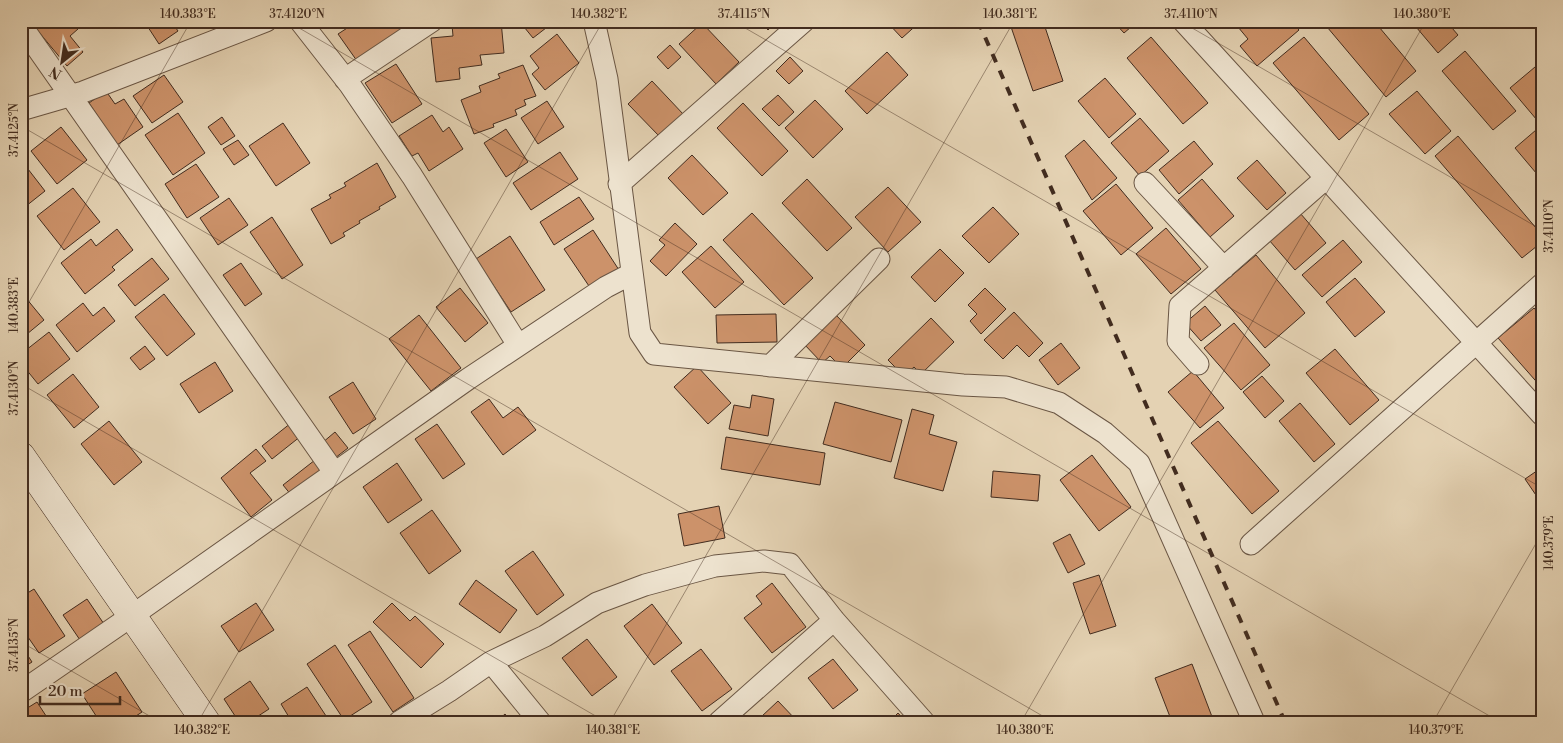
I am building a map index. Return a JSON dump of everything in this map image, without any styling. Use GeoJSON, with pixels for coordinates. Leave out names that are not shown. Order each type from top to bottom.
{"type":"FeatureCollection","features":[{"type":"Feature","properties":{"kind":"street"},"geometry":{"type":"LineString","coordinates":[[21,110],[71,96],[266,21]]}},
{"type":"Feature","properties":{"kind":"street"},"geometry":{"type":"LineString","coordinates":[[300,21],[345,79],[412,176],[518,345]]}},
{"type":"Feature","properties":{"kind":"street"},"geometry":{"type":"LineString","coordinates":[[345,79],[432,21]]}},
{"type":"Feature","properties":{"kind":"street"},"geometry":{"type":"LineString","coordinates":[[594,21],[606,79],[640,333],[654,354],[963,386],[1006,387],[1059,403],[1105,433],[1139,463],[1254,722]]}},
{"type":"Feature","properties":{"kind":"street"},"geometry":{"type":"LineString","coordinates":[[619,184],[804,21]]}},
{"type":"Feature","properties":{"kind":"street"},"geometry":{"type":"LineString","coordinates":[[1183,21],[1542,415]]}},
{"type":"Feature","properties":{"kind":"street"},"geometry":{"type":"LineString","coordinates":[[21,25],[334,472]]}},
{"type":"Feature","properties":{"kind":"street"},"geometry":{"type":"LineString","coordinates":[[1198,364],[1178,341],[1180,306],[1326,178]]}},
{"type":"Feature","properties":{"kind":"street"},"geometry":{"type":"LineString","coordinates":[[1145,182],[1224,268]]}},
{"type":"Feature","properties":{"kind":"street"},"geometry":{"type":"LineString","coordinates":[[770,366],[879,259]]}},
{"type":"Feature","properties":{"kind":"street"},"geometry":{"type":"LineString","coordinates":[[21,692],[133,616],[468,378],[606,287],[631,274]]}},
{"type":"Feature","properties":{"kind":"street"},"geometry":{"type":"LineString","coordinates":[[1251,544],[1542,284]]}},
{"type":"Feature","properties":{"kind":"street"},"geometry":{"type":"LineString","coordinates":[[21,456],[206,722]]}},
{"type":"Feature","properties":{"kind":"street"},"geometry":{"type":"LineString","coordinates":[[399,722],[491,662],[545,636],[597,602],[645,585],[716,566],[764,561],[790,564],[834,620],[924,722]]}},
{"type":"Feature","properties":{"kind":"street"},"geometry":{"type":"LineString","coordinates":[[719,722],[834,620]]}},
{"type":"Feature","properties":{"kind":"street"},"geometry":{"type":"LineString","coordinates":[[491,662],[540,722]]}},
{"type":"Feature","properties":{"kind":"building"},"geometry":{"type":"Polygon","coordinates":[[[38,21],[72,21],[78,29],[70,36],[83,52],[67,66],[33,25],[38,21]]]}},
{"type":"Feature","properties":{"kind":"building"},"geometry":{"type":"Polygon","coordinates":[[[144,21],[171,21],[178,31],[159,44],[144,21]]]}},
{"type":"Feature","properties":{"kind":"building"},"geometry":{"type":"Polygon","coordinates":[[[358,21],[398,21],[404,30],[357,61],[338,34],[358,21]]]}},
{"type":"Feature","properties":{"kind":"building"},"geometry":{"type":"Polygon","coordinates":[[[474,21],[501,21],[504,53],[480,55],[482,65],[459,68],[460,79],[436,82],[431,38],[453,36],[452,25],[474,23],[474,21]]]}},
{"type":"Feature","properties":{"kind":"building"},"geometry":{"type":"Polygon","coordinates":[[[512,21],[555,21],[533,38],[520,22],[516,26],[512,21]]]}},
{"type":"Feature","properties":{"kind":"building"},"geometry":{"type":"Polygon","coordinates":[[[760,21],[777,21],[768,30],[760,21]]]}},
{"type":"Feature","properties":{"kind":"building"},"geometry":{"type":"Polygon","coordinates":[[[886,21],[921,21],[902,38],[886,21]]]}},
{"type":"Feature","properties":{"kind":"building"},"geometry":{"type":"Polygon","coordinates":[[[1009,21],[1043,21],[1063,81],[1033,91],[1009,21]]]}},
{"type":"Feature","properties":{"kind":"building"},"geometry":{"type":"Polygon","coordinates":[[[1113,21],[1138,21],[1124,33],[1113,21]]]}},
{"type":"Feature","properties":{"kind":"building"},"geometry":{"type":"Polygon","coordinates":[[[1233,21],[1291,21],[1299,30],[1257,66],[1240,46],[1248,39],[1233,21]]]}},
{"type":"Feature","properties":{"kind":"building"},"geometry":{"type":"Polygon","coordinates":[[[1322,21],[1374,21],[1416,71],[1386,97],[1322,21]]]}},
{"type":"Feature","properties":{"kind":"building"},"geometry":{"type":"Polygon","coordinates":[[[1411,21],[1446,21],[1458,35],[1438,53],[1411,21]]]}},
{"type":"Feature","properties":{"kind":"building"},"geometry":{"type":"Polygon","coordinates":[[[702,23],[739,62],[716,84],[679,44],[702,23]]]}},
{"type":"Feature","properties":{"kind":"building"},"geometry":{"type":"Polygon","coordinates":[[[557,34],[579,63],[545,90],[532,74],[539,68],[530,56],[557,34]]]}},
{"type":"Feature","properties":{"kind":"building"},"geometry":{"type":"Polygon","coordinates":[[[1151,37],[1208,103],[1183,124],[1127,58],[1151,37]]]}},
{"type":"Feature","properties":{"kind":"building"},"geometry":{"type":"Polygon","coordinates":[[[1304,37],[1369,114],[1339,140],[1273,63],[1304,37]]]}},
{"type":"Feature","properties":{"kind":"building"},"geometry":{"type":"Polygon","coordinates":[[[670,45],[681,57],[668,69],[657,57],[670,45]]]}},
{"type":"Feature","properties":{"kind":"building"},"geometry":{"type":"Polygon","coordinates":[[[1465,51],[1516,111],[1493,130],[1442,71],[1465,51]]]}},
{"type":"Feature","properties":{"kind":"building"},"geometry":{"type":"Polygon","coordinates":[[[887,52],[908,75],[867,114],[845,91],[887,52]]]}},
{"type":"Feature","properties":{"kind":"building"},"geometry":{"type":"Polygon","coordinates":[[[790,57],[803,71],[789,84],[776,71],[790,57]]]}},
{"type":"Feature","properties":{"kind":"building"},"geometry":{"type":"Polygon","coordinates":[[[396,64],[422,104],[392,123],[365,83],[396,64]]]}},
{"type":"Feature","properties":{"kind":"building"},"geometry":{"type":"Polygon","coordinates":[[[523,65],[536,96],[524,100],[526,105],[515,110],[517,115],[493,124],[494,127],[474,134],[461,100],[481,92],[479,86],[500,78],[498,74],[523,65]]]}},
{"type":"Feature","properties":{"kind":"building"},"geometry":{"type":"Polygon","coordinates":[[[1535,67],[1542,75],[1542,126],[1510,88],[1535,67]]]}},
{"type":"Feature","properties":{"kind":"building"},"geometry":{"type":"Polygon","coordinates":[[[164,75],[183,102],[152,123],[133,96],[164,75]]]}},
{"type":"Feature","properties":{"kind":"building"},"geometry":{"type":"Polygon","coordinates":[[[1105,78],[1136,114],[1109,138],[1078,101],[1105,78]]]}},
{"type":"Feature","properties":{"kind":"building"},"geometry":{"type":"Polygon","coordinates":[[[652,81],[684,115],[660,137],[628,104],[652,81]]]}},
{"type":"Feature","properties":{"kind":"building"},"geometry":{"type":"Polygon","coordinates":[[[106,91],[115,104],[124,99],[143,127],[117,145],[89,103],[106,91]]]}},
{"type":"Feature","properties":{"kind":"building"},"geometry":{"type":"Polygon","coordinates":[[[1417,91],[1451,131],[1425,154],[1389,114],[1417,91]]]}},
{"type":"Feature","properties":{"kind":"building"},"geometry":{"type":"Polygon","coordinates":[[[778,95],[794,112],[779,126],[762,109],[778,95]]]}},
{"type":"Feature","properties":{"kind":"building"},"geometry":{"type":"Polygon","coordinates":[[[815,100],[843,129],[813,158],[785,128],[815,100]]]}},
{"type":"Feature","properties":{"kind":"building"},"geometry":{"type":"Polygon","coordinates":[[[547,101],[564,127],[538,144],[521,118],[547,101]]]}},
{"type":"Feature","properties":{"kind":"building"},"geometry":{"type":"Polygon","coordinates":[[[743,103],[788,151],[762,176],[717,128],[743,103]]]}},
{"type":"Feature","properties":{"kind":"building"},"geometry":{"type":"Polygon","coordinates":[[[178,113],[205,153],[173,175],[145,135],[178,113]]]}},
{"type":"Feature","properties":{"kind":"building"},"geometry":{"type":"Polygon","coordinates":[[[432,115],[443,132],[449,127],[463,149],[429,171],[418,153],[412,156],[399,136],[432,115]]]}},
{"type":"Feature","properties":{"kind":"building"},"geometry":{"type":"Polygon","coordinates":[[[222,117],[235,136],[221,145],[208,127],[222,117]]]}},
{"type":"Feature","properties":{"kind":"building"},"geometry":{"type":"Polygon","coordinates":[[[1140,118],[1169,151],[1140,176],[1111,143],[1140,118]]]}},
{"type":"Feature","properties":{"kind":"building"},"geometry":{"type":"Polygon","coordinates":[[[283,123],[310,163],[276,186],[249,146],[283,123]]]}},
{"type":"Feature","properties":{"kind":"building"},"geometry":{"type":"Polygon","coordinates":[[[61,127],[87,160],[57,184],[31,151],[61,127]]]}},
{"type":"Feature","properties":{"kind":"building"},"geometry":{"type":"Polygon","coordinates":[[[506,129],[528,162],[506,177],[484,143],[506,129]]]}},
{"type":"Feature","properties":{"kind":"building"},"geometry":{"type":"Polygon","coordinates":[[[1536,130],[1542,137],[1542,180],[1515,148],[1536,130]]]}},
{"type":"Feature","properties":{"kind":"building"},"geometry":{"type":"Polygon","coordinates":[[[1458,136],[1542,235],[1542,242],[1522,258],[1435,156],[1458,136]]]}},
{"type":"Feature","properties":{"kind":"building"},"geometry":{"type":"Polygon","coordinates":[[[238,140],[249,155],[234,165],[223,149],[238,140]]]}},
{"type":"Feature","properties":{"kind":"building"},"geometry":{"type":"Polygon","coordinates":[[[1084,140],[1117,178],[1092,200],[1065,156],[1084,140]]]}},
{"type":"Feature","properties":{"kind":"building"},"geometry":{"type":"Polygon","coordinates":[[[1194,141],[1213,164],[1179,194],[1159,170],[1194,141]]]}},
{"type":"Feature","properties":{"kind":"building"},"geometry":{"type":"Polygon","coordinates":[[[560,152],[578,179],[531,210],[513,183],[560,152]]]}},
{"type":"Feature","properties":{"kind":"building"},"geometry":{"type":"Polygon","coordinates":[[[692,155],[728,193],[703,215],[668,178],[692,155]]]}},
{"type":"Feature","properties":{"kind":"building"},"geometry":{"type":"Polygon","coordinates":[[[21,160],[45,191],[21,210],[21,160]]]}},
{"type":"Feature","properties":{"kind":"building"},"geometry":{"type":"Polygon","coordinates":[[[1257,160],[1286,193],[1267,210],[1237,178],[1257,160]]]}},
{"type":"Feature","properties":{"kind":"building"},"geometry":{"type":"Polygon","coordinates":[[[377,163],[396,197],[359,221],[360,223],[343,233],[345,236],[331,244],[311,209],[331,198],[329,195],[346,186],[344,183],[377,163]]]}},
{"type":"Feature","properties":{"kind":"building"},"geometry":{"type":"Polygon","coordinates":[[[196,164],[219,197],[187,218],[165,184],[196,164]]]}},
{"type":"Feature","properties":{"kind":"building"},"geometry":{"type":"Polygon","coordinates":[[[807,179],[852,228],[827,251],[782,203],[807,179]]]}},
{"type":"Feature","properties":{"kind":"building"},"geometry":{"type":"Polygon","coordinates":[[[1202,179],[1234,216],[1210,237],[1178,200],[1202,179]]]}},
{"type":"Feature","properties":{"kind":"building"},"geometry":{"type":"Polygon","coordinates":[[[1116,184],[1153,228],[1121,255],[1083,211],[1116,184]]]}},
{"type":"Feature","properties":{"kind":"building"},"geometry":{"type":"Polygon","coordinates":[[[888,187],[921,222],[888,252],[855,217],[888,187]]]}},
{"type":"Feature","properties":{"kind":"building"},"geometry":{"type":"Polygon","coordinates":[[[73,188],[100,222],[64,250],[37,216],[73,188]]]}},
{"type":"Feature","properties":{"kind":"building"},"geometry":{"type":"Polygon","coordinates":[[[579,197],[594,219],[554,245],[540,222],[579,197]]]}},
{"type":"Feature","properties":{"kind":"building"},"geometry":{"type":"Polygon","coordinates":[[[229,198],[248,225],[218,245],[200,218],[229,198]]]}},
{"type":"Feature","properties":{"kind":"building"},"geometry":{"type":"Polygon","coordinates":[[[993,207],[1019,234],[989,263],[962,236],[993,207]]]}},
{"type":"Feature","properties":{"kind":"building"},"geometry":{"type":"Polygon","coordinates":[[[752,213],[813,278],[784,305],[723,240],[752,213]]]}},
{"type":"Feature","properties":{"kind":"building"},"geometry":{"type":"Polygon","coordinates":[[[1300,213],[1326,243],[1295,270],[1269,240],[1300,213]]]}},
{"type":"Feature","properties":{"kind":"building"},"geometry":{"type":"Polygon","coordinates":[[[272,217],[303,265],[282,279],[250,232],[272,217]]]}},
{"type":"Feature","properties":{"kind":"building"},"geometry":{"type":"Polygon","coordinates":[[[675,223],[697,244],[666,276],[650,261],[665,245],[659,240],[675,223]]]}},
{"type":"Feature","properties":{"kind":"building"},"geometry":{"type":"Polygon","coordinates":[[[1166,228],[1201,269],[1171,294],[1136,254],[1166,228]]]}},
{"type":"Feature","properties":{"kind":"building"},"geometry":{"type":"Polygon","coordinates":[[[117,229],[133,250],[112,267],[115,270],[85,294],[61,263],[91,239],[96,246],[117,229]]]}},
{"type":"Feature","properties":{"kind":"building"},"geometry":{"type":"Polygon","coordinates":[[[593,230],[619,270],[591,289],[564,249],[593,230]]]}},
{"type":"Feature","properties":{"kind":"building"},"geometry":{"type":"Polygon","coordinates":[[[510,236],[545,290],[511,312],[476,259],[510,236]]]}},
{"type":"Feature","properties":{"kind":"building"},"geometry":{"type":"Polygon","coordinates":[[[1343,240],[1362,262],[1322,297],[1302,275],[1343,240]]]}},
{"type":"Feature","properties":{"kind":"building"},"geometry":{"type":"Polygon","coordinates":[[[711,246],[744,282],[715,308],[682,272],[711,246]]]}},
{"type":"Feature","properties":{"kind":"building"},"geometry":{"type":"Polygon","coordinates":[[[940,249],[964,273],[935,302],[911,277],[940,249]]]}},
{"type":"Feature","properties":{"kind":"building"},"geometry":{"type":"Polygon","coordinates":[[[1256,255],[1305,313],[1265,348],[1215,290],[1256,255]]]}},
{"type":"Feature","properties":{"kind":"building"},"geometry":{"type":"Polygon","coordinates":[[[152,258],[169,279],[135,306],[118,285],[152,258]]]}},
{"type":"Feature","properties":{"kind":"building"},"geometry":{"type":"Polygon","coordinates":[[[241,263],[262,294],[245,306],[223,275],[241,263]]]}},
{"type":"Feature","properties":{"kind":"building"},"geometry":{"type":"Polygon","coordinates":[[[1355,278],[1385,312],[1355,337],[1326,302],[1355,278]]]}},
{"type":"Feature","properties":{"kind":"building"},"geometry":{"type":"Polygon","coordinates":[[[460,288],[488,323],[465,342],[436,307],[460,288]]]}},
{"type":"Feature","properties":{"kind":"building"},"geometry":{"type":"Polygon","coordinates":[[[985,288],[1006,309],[981,334],[970,321],[977,314],[968,305],[985,288]]]}},
{"type":"Feature","properties":{"kind":"building"},"geometry":{"type":"Polygon","coordinates":[[[21,292],[44,320],[21,339],[21,292]]]}},
{"type":"Feature","properties":{"kind":"building"},"geometry":{"type":"Polygon","coordinates":[[[164,294],[195,334],[167,356],[135,317],[164,294]]]}},
{"type":"Feature","properties":{"kind":"building"},"geometry":{"type":"Polygon","coordinates":[[[83,303],[93,316],[104,307],[115,321],[77,352],[56,325],[83,303]]]}},
{"type":"Feature","properties":{"kind":"building"},"geometry":{"type":"Polygon","coordinates":[[[1205,306],[1221,325],[1201,341],[1185,323],[1205,306]]]}},
{"type":"Feature","properties":{"kind":"building"},"geometry":{"type":"Polygon","coordinates":[[[1534,308],[1542,317],[1542,388],[1498,338],[1534,308]]]}},
{"type":"Feature","properties":{"kind":"building"},"geometry":{"type":"Polygon","coordinates":[[[1014,312],[1043,343],[1029,357],[1017,345],[1003,359],[984,340],[1014,312]]]}},
{"type":"Feature","properties":{"kind":"building"},"geometry":{"type":"Polygon","coordinates":[[[834,313],[865,345],[842,368],[830,356],[822,363],[803,343],[834,313]]]}},
{"type":"Feature","properties":{"kind":"building"},"geometry":{"type":"Polygon","coordinates":[[[776,314],[777,342],[717,343],[716,315],[776,314]]]}},
{"type":"Feature","properties":{"kind":"building"},"geometry":{"type":"Polygon","coordinates":[[[419,315],[461,368],[431,391],[389,339],[419,315]]]}},
{"type":"Feature","properties":{"kind":"building"},"geometry":{"type":"Polygon","coordinates":[[[931,318],[954,342],[921,374],[914,367],[904,376],[888,360],[931,318]]]}},
{"type":"Feature","properties":{"kind":"building"},"geometry":{"type":"Polygon","coordinates":[[[1234,323],[1270,365],[1241,390],[1204,348],[1234,323]]]}},
{"type":"Feature","properties":{"kind":"building"},"geometry":{"type":"Polygon","coordinates":[[[49,332],[70,359],[38,384],[21,363],[21,354],[49,332]]]}},
{"type":"Feature","properties":{"kind":"building"},"geometry":{"type":"Polygon","coordinates":[[[1061,343],[1080,368],[1058,385],[1039,360],[1061,343]]]}},
{"type":"Feature","properties":{"kind":"building"},"geometry":{"type":"Polygon","coordinates":[[[145,346],[155,359],[140,370],[130,358],[145,346]]]}},
{"type":"Feature","properties":{"kind":"building"},"geometry":{"type":"Polygon","coordinates":[[[1335,349],[1379,400],[1350,425],[1306,373],[1335,349]]]}},
{"type":"Feature","properties":{"kind":"building"},"geometry":{"type":"Polygon","coordinates":[[[215,362],[233,391],[199,413],[180,384],[215,362]]]}},
{"type":"Feature","properties":{"kind":"building"},"geometry":{"type":"Polygon","coordinates":[[[697,366],[731,403],[708,424],[674,387],[697,366]]]}},
{"type":"Feature","properties":{"kind":"building"},"geometry":{"type":"Polygon","coordinates":[[[1193,371],[1224,408],[1200,428],[1168,392],[1193,371]]]}},
{"type":"Feature","properties":{"kind":"building"},"geometry":{"type":"Polygon","coordinates":[[[73,374],[99,407],[74,428],[47,395],[73,374]]]}},
{"type":"Feature","properties":{"kind":"building"},"geometry":{"type":"Polygon","coordinates":[[[1262,376],[1284,401],[1265,418],[1243,392],[1262,376]]]}},
{"type":"Feature","properties":{"kind":"building"},"geometry":{"type":"Polygon","coordinates":[[[353,382],[376,419],[353,434],[329,397],[353,382]]]}},
{"type":"Feature","properties":{"kind":"building"},"geometry":{"type":"Polygon","coordinates":[[[752,395],[774,399],[768,436],[729,429],[734,405],[750,408],[752,395]]]}},
{"type":"Feature","properties":{"kind":"building"},"geometry":{"type":"Polygon","coordinates":[[[489,399],[503,418],[518,407],[536,430],[503,455],[471,412],[489,399]]]}},
{"type":"Feature","properties":{"kind":"building"},"geometry":{"type":"Polygon","coordinates":[[[835,402],[902,420],[891,462],[823,444],[835,402]]]}},
{"type":"Feature","properties":{"kind":"building"},"geometry":{"type":"Polygon","coordinates":[[[1300,403],[1335,444],[1314,462],[1279,421],[1300,403]]]}},
{"type":"Feature","properties":{"kind":"building"},"geometry":{"type":"Polygon","coordinates":[[[912,409],[934,415],[929,434],[957,442],[943,491],[894,478],[912,409]]]}},
{"type":"Feature","properties":{"kind":"building"},"geometry":{"type":"Polygon","coordinates":[[[109,421],[142,462],[114,485],[81,444],[109,421]]]}},
{"type":"Feature","properties":{"kind":"building"},"geometry":{"type":"Polygon","coordinates":[[[1218,421],[1279,491],[1252,514],[1191,443],[1218,421]]]}},
{"type":"Feature","properties":{"kind":"building"},"geometry":{"type":"Polygon","coordinates":[[[291,423],[301,436],[272,459],[262,446],[291,423]]]}},
{"type":"Feature","properties":{"kind":"building"},"geometry":{"type":"Polygon","coordinates":[[[437,424],[465,464],[443,479],[415,439],[437,424]]]}},
{"type":"Feature","properties":{"kind":"building"},"geometry":{"type":"Polygon","coordinates":[[[335,432],[348,448],[335,458],[322,443],[335,432]]]}},
{"type":"Feature","properties":{"kind":"building"},"geometry":{"type":"Polygon","coordinates":[[[726,437],[825,453],[820,485],[721,469],[726,437]]]}},
{"type":"Feature","properties":{"kind":"building"},"geometry":{"type":"Polygon","coordinates":[[[256,449],[266,461],[250,473],[272,500],[251,517],[221,478],[256,449]]]}},
{"type":"Feature","properties":{"kind":"building"},"geometry":{"type":"Polygon","coordinates":[[[1092,455],[1131,507],[1099,531],[1060,480],[1092,455]]]}},
{"type":"Feature","properties":{"kind":"building"},"geometry":{"type":"Polygon","coordinates":[[[315,460],[324,470],[292,496],[283,485],[315,460]]]}},
{"type":"Feature","properties":{"kind":"building"},"geometry":{"type":"Polygon","coordinates":[[[397,463],[422,500],[388,523],[363,487],[397,463]]]}},
{"type":"Feature","properties":{"kind":"building"},"geometry":{"type":"Polygon","coordinates":[[[1542,468],[1542,504],[1525,479],[1542,468]]]}},
{"type":"Feature","properties":{"kind":"building"},"geometry":{"type":"Polygon","coordinates":[[[993,471],[1040,475],[1038,501],[991,497],[993,471]]]}},
{"type":"Feature","properties":{"kind":"building"},"geometry":{"type":"Polygon","coordinates":[[[719,506],[725,538],[684,546],[678,514],[719,506]]]}},
{"type":"Feature","properties":{"kind":"building"},"geometry":{"type":"Polygon","coordinates":[[[432,510],[461,551],[429,574],[400,533],[432,510]]]}},
{"type":"Feature","properties":{"kind":"building"},"geometry":{"type":"Polygon","coordinates":[[[1070,534],[1085,564],[1068,573],[1053,543],[1070,534]]]}},
{"type":"Feature","properties":{"kind":"building"},"geometry":{"type":"Polygon","coordinates":[[[533,551],[564,595],[537,615],[505,571],[533,551]]]}},
{"type":"Feature","properties":{"kind":"building"},"geometry":{"type":"Polygon","coordinates":[[[1099,575],[1116,626],[1090,634],[1073,583],[1099,575]]]}},
{"type":"Feature","properties":{"kind":"building"},"geometry":{"type":"Polygon","coordinates":[[[476,580],[517,610],[500,633],[459,604],[476,580]]]}},
{"type":"Feature","properties":{"kind":"building"},"geometry":{"type":"Polygon","coordinates":[[[772,583],[806,627],[772,653],[744,618],[762,604],[756,596],[772,583]]]}},
{"type":"Feature","properties":{"kind":"building"},"geometry":{"type":"Polygon","coordinates":[[[34,589],[65,636],[39,653],[21,627],[21,597],[34,589]]]}},
{"type":"Feature","properties":{"kind":"building"},"geometry":{"type":"Polygon","coordinates":[[[87,599],[104,624],[80,640],[63,615],[87,599]]]}},
{"type":"Feature","properties":{"kind":"building"},"geometry":{"type":"Polygon","coordinates":[[[256,603],[274,630],[239,652],[221,626],[256,603]]]}},
{"type":"Feature","properties":{"kind":"building"},"geometry":{"type":"Polygon","coordinates":[[[392,603],[410,621],[415,616],[444,644],[421,668],[373,622],[392,603]]]}},
{"type":"Feature","properties":{"kind":"building"},"geometry":{"type":"Polygon","coordinates":[[[652,604],[682,643],[654,665],[624,626],[652,604]]]}},
{"type":"Feature","properties":{"kind":"building"},"geometry":{"type":"Polygon","coordinates":[[[370,631],[414,698],[393,712],[348,645],[370,631]]]}},
{"type":"Feature","properties":{"kind":"building"},"geometry":{"type":"Polygon","coordinates":[[[587,639],[617,677],[592,696],[562,658],[587,639]]]}},
{"type":"Feature","properties":{"kind":"building"},"geometry":{"type":"Polygon","coordinates":[[[21,645],[32,662],[21,669],[21,645]]]}},
{"type":"Feature","properties":{"kind":"building"},"geometry":{"type":"Polygon","coordinates":[[[335,645],[372,702],[344,720],[307,664],[335,645]]]}},
{"type":"Feature","properties":{"kind":"building"},"geometry":{"type":"Polygon","coordinates":[[[701,649],[732,689],[702,711],[671,671],[701,649]]]}},
{"type":"Feature","properties":{"kind":"building"},"geometry":{"type":"Polygon","coordinates":[[[833,659],[858,690],[833,709],[808,678],[833,659]]]}},
{"type":"Feature","properties":{"kind":"building"},"geometry":{"type":"Polygon","coordinates":[[[1192,664],[1214,722],[1172,722],[1155,678],[1192,664]]]}},
{"type":"Feature","properties":{"kind":"building"},"geometry":{"type":"Polygon","coordinates":[[[116,672],[142,712],[127,722],[100,722],[82,694],[116,672]]]}},
{"type":"Feature","properties":{"kind":"building"},"geometry":{"type":"Polygon","coordinates":[[[250,681],[269,709],[249,722],[239,722],[224,699],[250,681]]]}},
{"type":"Feature","properties":{"kind":"building"},"geometry":{"type":"Polygon","coordinates":[[[307,687],[330,722],[292,722],[281,704],[307,687]]]}},
{"type":"Feature","properties":{"kind":"building"},"geometry":{"type":"Polygon","coordinates":[[[778,701],[798,722],[765,722],[761,717],[778,701]]]}},
{"type":"Feature","properties":{"kind":"building"},"geometry":{"type":"Polygon","coordinates":[[[37,702],[50,722],[21,722],[21,712],[37,702]]]}},
{"type":"Feature","properties":{"kind":"building"},"geometry":{"type":"Polygon","coordinates":[[[898,713],[906,722],[889,722],[898,713]]]}},
{"type":"Feature","properties":{"kind":"building"},"geometry":{"type":"Polygon","coordinates":[[[505,714],[512,722],[496,722],[505,714]]]}},
{"type":"Feature","properties":{"kind":"railway"},"geometry":{"type":"LineString","coordinates":[[978,21],[1285,722]]}}]}
